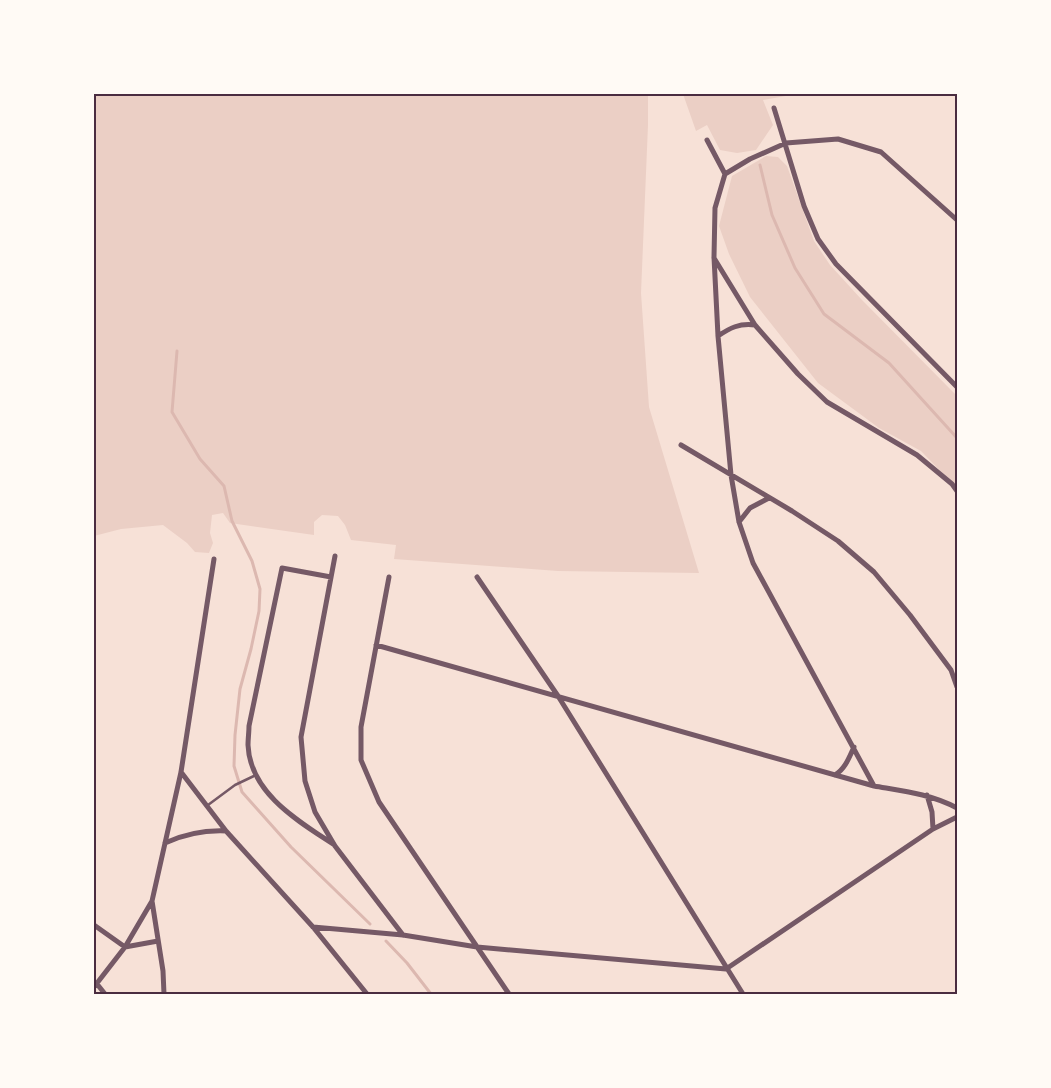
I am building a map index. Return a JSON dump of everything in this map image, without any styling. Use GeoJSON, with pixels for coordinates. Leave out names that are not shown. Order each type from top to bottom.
{"type":"FeatureCollection","features":[{"type":"Feature","properties":{"kind":"street"},"geometry":{"type":"LineString","coordinates":[[774,108],[804,206],[818,239],[836,264],[957,387]]}},
{"type":"Feature","properties":{"kind":"street"},"geometry":{"type":"LineString","coordinates":[[724,174],[750,159],[786,143],[838,139],[880,152],[957,220]]}},
{"type":"Feature","properties":{"kind":"street"},"geometry":{"type":"LineString","coordinates":[[707,140],[724,174],[715,208],[714,257],[718,336],[731,475],[739,522],[753,563],[874,786]]}},
{"type":"Feature","properties":{"kind":"street"},"geometry":{"type":"LineString","coordinates":[[714,257],[755,325],[798,374],[827,402],[917,455],[952,484],[957,491]]}},
{"type":"Feature","properties":{"kind":"street"},"geometry":{"type":"LineString","coordinates":[[718,336],[730,328],[743,324],[755,325]]}},
{"type":"Feature","properties":{"kind":"street"},"geometry":{"type":"LineString","coordinates":[[681,445],[838,541],[874,572],[928,638],[950,670],[957,687]]}},
{"type":"Feature","properties":{"kind":"street"},"geometry":{"type":"LineString","coordinates":[[739,522],[750,508],[769,498]]}},
{"type":"Feature","properties":{"kind":"street"},"geometry":{"type":"LineString","coordinates":[[336,556],[300,737],[305,781],[316,812],[335,846],[403,935]]}},
{"type":"Feature","properties":{"kind":"street"},"geometry":{"type":"LineString","coordinates":[[105,994],[96,985],[125,947],[152,901],[180,772],[214,559]]}},
{"type":"Feature","properties":{"kind":"street"},"geometry":{"type":"LineString","coordinates":[[331,577],[282,568],[249,726],[248,746],[256,775],[265,789],[290,815],[335,846]]}},
{"type":"Feature","properties":{"kind":"street"},"geometry":{"type":"LineString","coordinates":[[389,577],[361,727],[361,760],[379,802],[509,994]]}},
{"type":"Feature","properties":{"kind":"street"},"geometry":{"type":"LineString","coordinates":[[476,577],[558,696],[743,994]]}},
{"type":"Feature","properties":{"kind":"street"},"geometry":{"type":"LineString","coordinates":[[376,645],[874,786],[927,795],[957,808]]}},
{"type":"Feature","properties":{"kind":"street"},"geometry":{"type":"LineString","coordinates":[[835,775],[845,766],[854,747]]}},
{"type":"Feature","properties":{"kind":"street"},"geometry":{"type":"LineString","coordinates":[[180,772],[226,831],[313,927],[367,994]]}},
{"type":"Feature","properties":{"kind":"street"},"geometry":{"type":"LineString","coordinates":[[927,795],[932,812],[933,829]]}},
{"type":"Feature","properties":{"kind":"street"},"geometry":{"type":"LineString","coordinates":[[313,927],[403,935],[477,947],[726,969],[933,829],[957,817]]}},
{"type":"Feature","properties":{"kind":"street"},"geometry":{"type":"LineString","coordinates":[[165,843],[194,832],[226,831]]}},
{"type":"Feature","properties":{"kind":"street"},"geometry":{"type":"LineString","coordinates":[[152,901],[163,971],[164,994]]}},
{"type":"Feature","properties":{"kind":"street"},"geometry":{"type":"LineString","coordinates":[[94,925],[125,947],[158,941]]}},
{"type":"Feature","properties":{"kind":"lane"},"geometry":{"type":"LineString","coordinates":[[207,806],[235,785],[256,775]]}},
{"type":"Feature","properties":{"kind":"shaded area"},"geometry":{"type":"Polygon","coordinates":[[[94,94],[648,94],[641,293],[649,407],[699,573],[558,571],[394,559],[396,545],[351,540],[345,525],[338,516],[322,515],[314,522],[314,535],[230,523],[223,513],[212,515],[210,533],[213,543],[209,553],[195,552],[187,543],[163,525],[121,529],[94,536],[94,94]]]}},
{"type":"Feature","properties":{"kind":"shaded area"},"geometry":{"type":"Polygon","coordinates":[[[683,94],[797,94],[763,100],[773,125],[756,150],[737,153],[720,150],[707,125],[696,131],[683,94]]]}},
{"type":"Feature","properties":{"kind":"shaded area"},"geometry":{"type":"Polygon","coordinates":[[[766,156],[778,157],[787,166],[814,241],[830,265],[957,396],[957,488],[921,451],[879,428],[818,383],[750,297],[729,254],[719,226],[732,176],[766,156]]]}},
{"type":"Feature","properties":{"kind":"waterway"},"geometry":{"type":"LineString","coordinates":[[760,165],[772,215],[795,268],[824,314],[889,363],[957,438]]}},
{"type":"Feature","properties":{"kind":"waterway"},"geometry":{"type":"LineString","coordinates":[[177,351],[172,412],[200,459],[224,486],[232,521],[252,561],[260,589],[259,611],[240,689],[235,735],[234,766],[242,792],[291,847],[370,924]]}},
{"type":"Feature","properties":{"kind":"waterway"},"geometry":{"type":"LineString","coordinates":[[386,941],[407,963],[431,994]]}}]}
